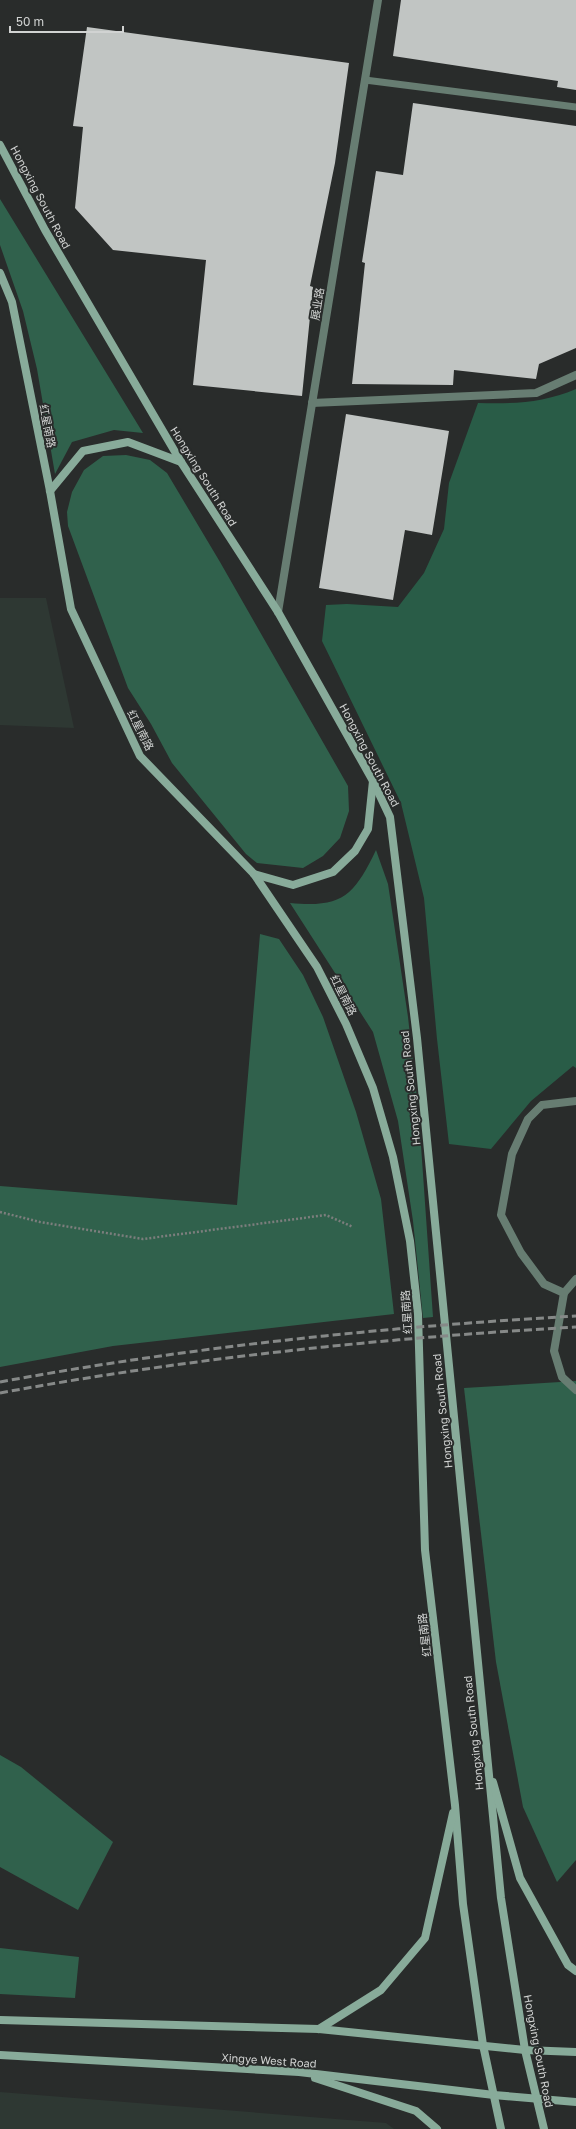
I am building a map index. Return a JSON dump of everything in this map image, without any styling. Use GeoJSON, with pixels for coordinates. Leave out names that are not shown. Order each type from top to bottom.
{"type":"FeatureCollection","features":[{"type":"Feature","properties":{"kind":"main road","name":"Hongxing South Road"},"geometry":{"type":"LineString","coordinates":[[0,145],[45,230],[181,462],[278,612],[374,781],[390,817],[415,1022],[501,1898],[525,2050],[544,2129]]}},
{"type":"Feature","properties":{"kind":"main road","name":"红星南路"},"geometry":{"type":"LineString","coordinates":[[0,273],[12,302],[50,491],[71,609],[140,756],[254,874],[317,967],[346,1024],[373,1088],[393,1157],[410,1241],[418,1314],[425,1550],[455,1805],[463,1904],[483,2045],[494,2095]]}},
{"type":"Feature","properties":{"kind":"main road"},"geometry":{"type":"LineString","coordinates":[[50,491],[83,451],[128,442],[181,462]]}},
{"type":"Feature","properties":{"kind":"main road"},"geometry":{"type":"LineString","coordinates":[[254,874],[293,885],[333,872],[355,851],[368,829],[374,781]]}},
{"type":"Feature","properties":{"kind":"main road"},"geometry":{"type":"LineString","coordinates":[[487,1759],[520,1878],[568,1965],[576,1971]]}},
{"type":"Feature","properties":{"kind":"main road"},"geometry":{"type":"LineString","coordinates":[[319,2029],[381,1990],[425,1938],[455,1805]]}},
{"type":"Feature","properties":{"kind":"main road"},"geometry":{"type":"LineString","coordinates":[[0,2020],[319,2029],[525,2050],[576,2052]]}},
{"type":"Feature","properties":{"kind":"main road","name":"Xingye West Road"},"geometry":{"type":"LineString","coordinates":[[0,2055],[299,2072],[494,2095],[576,2102]]}},
{"type":"Feature","properties":{"kind":"main road"},"geometry":{"type":"LineString","coordinates":[[299,2072],[416,2112],[437,2129]]}},
{"type":"Feature","properties":{"kind":"main road"},"geometry":{"type":"LineString","coordinates":[[494,2095],[501,2129]]}},
{"type":"Feature","properties":{"kind":"street","name":"展业路"},"geometry":{"type":"LineString","coordinates":[[278,612],[378,0]]}},
{"type":"Feature","properties":{"kind":"street"},"geometry":{"type":"LineString","coordinates":[[312,403],[536,393],[576,375]]}},
{"type":"Feature","properties":{"kind":"street"},"geometry":{"type":"LineString","coordinates":[[564,1293],[544,1284],[521,1253],[501,1216],[512,1154],[528,1119],[542,1106],[576,1101]]}},
{"type":"Feature","properties":{"kind":"street"},"geometry":{"type":"LineString","coordinates":[[576,1280],[564,1293],[554,1351],[562,1377],[576,1390]]}},
{"type":"Feature","properties":{"kind":"lane"},"geometry":{"type":"LineString","coordinates":[[365,80],[576,107]]}},
{"type":"Feature","properties":{"kind":"path"},"geometry":{"type":"LineString","coordinates":[[0,1212],[40,1222],[142,1239],[326,1215],[353,1227]]}},
{"type":"Feature","properties":{"kind":"shaded area"},"geometry":{"type":"Polygon","coordinates":[[[0,598],[46,598],[74,728],[0,725],[0,598]]]}},
{"type":"Feature","properties":{"kind":"shaded area"},"geometry":{"type":"Polygon","coordinates":[[[0,2092],[386,2123],[394,2129],[0,2129],[0,2092]]]}},
{"type":"Feature","properties":{"kind":"green space"},"geometry":{"type":"Polygon","coordinates":[[[0,199],[143,433],[114,430],[72,442],[55,474],[37,369],[23,311],[0,245],[0,199]]]}},
{"type":"Feature","properties":{"kind":"green space"},"geometry":{"type":"Polygon","coordinates":[[[576,389],[576,1068],[573,1066],[531,1101],[491,1149],[449,1144],[437,1039],[424,898],[401,803],[322,641],[326,605],[347,604],[398,607],[424,573],[444,529],[449,483],[478,403],[528,402],[564,394],[576,389]]]}},
{"type":"Feature","properties":{"kind":"green space"},"geometry":{"type":"Polygon","coordinates":[[[126,455],[150,460],[167,473],[220,562],[348,786],[349,811],[340,838],[323,856],[303,868],[257,863],[246,854],[172,763],[151,724],[128,688],[68,526],[67,512],[72,492],[84,470],[103,456],[126,455]]]}},
{"type":"Feature","properties":{"kind":"green space"},"geometry":{"type":"Polygon","coordinates":[[[376,850],[388,884],[408,1017],[419,1117],[433,1317],[423,1318],[413,1221],[398,1121],[373,1032],[290,903],[322,903],[334,901],[344,896],[361,878],[376,850]]]}},
{"type":"Feature","properties":{"kind":"green space"},"geometry":{"type":"Polygon","coordinates":[[[260,934],[279,939],[303,975],[323,1017],[356,1112],[381,1199],[394,1314],[113,1346],[0,1367],[0,1186],[237,1205],[260,934]]]}},
{"type":"Feature","properties":{"kind":"green space"},"geometry":{"type":"Polygon","coordinates":[[[576,1381],[576,1860],[557,1882],[523,1807],[496,1662],[464,1388],[576,1381]]]}},
{"type":"Feature","properties":{"kind":"green space"},"geometry":{"type":"Polygon","coordinates":[[[0,1755],[21,1767],[113,1842],[78,1910],[0,1867],[0,1755]]]}},
{"type":"Feature","properties":{"kind":"green space"},"geometry":{"type":"Polygon","coordinates":[[[0,1948],[79,1957],[75,1998],[0,1994],[0,1948]]]}},
{"type":"Feature","properties":{"kind":"building"},"geometry":{"type":"Polygon","coordinates":[[[401,0],[576,0],[576,90],[557,87],[558,81],[393,56],[401,0]]]}},
{"type":"Feature","properties":{"kind":"building"},"geometry":{"type":"Polygon","coordinates":[[[87,27],[349,63],[335,163],[310,286],[313,287],[302,396],[193,385],[206,260],[113,250],[75,208],[83,127],[73,126],[87,27]]]}},
{"type":"Feature","properties":{"kind":"building"},"geometry":{"type":"Polygon","coordinates":[[[413,103],[576,126],[576,348],[539,364],[536,379],[454,370],[453,385],[352,384],[365,263],[362,262],[376,171],[403,175],[413,103]]]}},
{"type":"Feature","properties":{"kind":"building"},"geometry":{"type":"Polygon","coordinates":[[[346,414],[449,431],[432,535],[405,530],[393,600],[319,588],[346,414]]]}},
{"type":"Feature","properties":{"kind":"railway"},"geometry":{"type":"LineString","coordinates":[[0,1382],[143,1358],[287,1340],[431,1326],[576,1316]]}},
{"type":"Feature","properties":{"kind":"railway"},"geometry":{"type":"LineString","coordinates":[[0,1393],[143,1369],[287,1351],[431,1337],[576,1327]]}}]}
